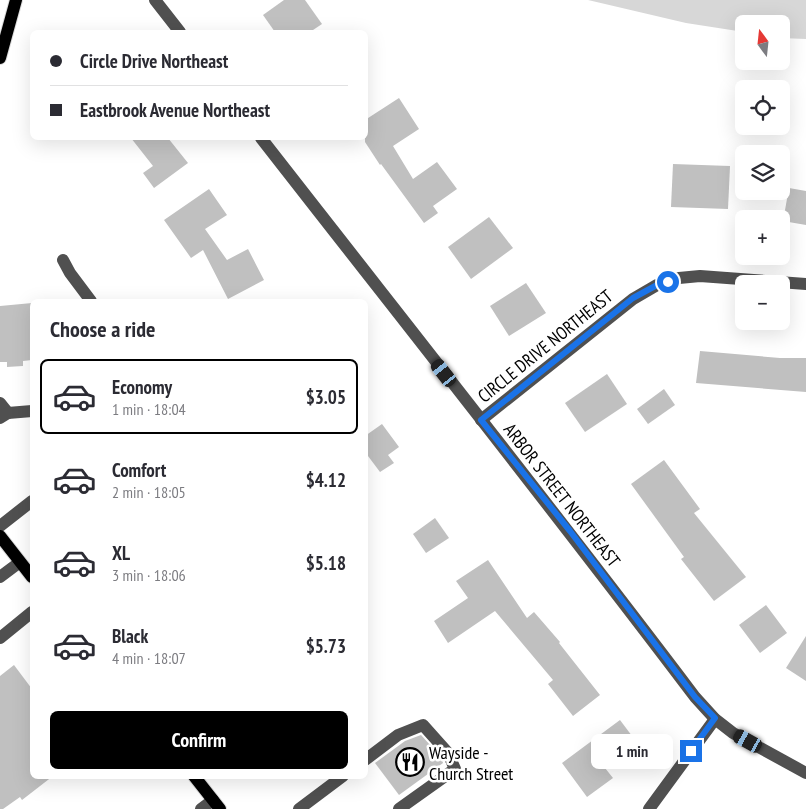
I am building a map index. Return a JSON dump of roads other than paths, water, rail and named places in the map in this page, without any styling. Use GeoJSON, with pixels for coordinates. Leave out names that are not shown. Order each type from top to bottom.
{"type":"FeatureCollection","features":[{"type":"Feature","properties":{"kind":"main road"},"geometry":{"type":"LineString","coordinates":[[0,58],[16,0]]}},
{"type":"Feature","properties":{"kind":"main road"},"geometry":{"type":"LineString","coordinates":[[0,536],[30,574]]}},
{"type":"Feature","properties":{"kind":"main road"},"geometry":{"type":"LineString","coordinates":[[196,779],[217,804]]}},
{"type":"Feature","properties":{"kind":"street"},"geometry":{"type":"LineString","coordinates":[[155,0],[178,30]]}},
{"type":"Feature","properties":{"kind":"street","name":"ARBOR STREET NORTHEAST"},"geometry":{"type":"LineString","coordinates":[[264,140],[481,420],[570,531],[695,697],[733,733],[806,773]]}},
{"type":"Feature","properties":{"kind":"street"},"geometry":{"type":"LineString","coordinates":[[63,260],[70,274],[89,299]]}},
{"type":"Feature","properties":{"kind":"street","name":"CIRCLE DRIVE NORTHEAST"},"geometry":{"type":"LineString","coordinates":[[481,420],[633,298],[657,285],[679,278],[700,276],[806,284]]}},
{"type":"Feature","properties":{"kind":"street"},"geometry":{"type":"LineString","coordinates":[[3,411],[30,410]]}},
{"type":"Feature","properties":{"kind":"street"},"geometry":{"type":"LineString","coordinates":[[0,526],[30,503]]}},
{"type":"Feature","properties":{"kind":"street"},"geometry":{"type":"LineString","coordinates":[[0,577],[20,562]]}},
{"type":"Feature","properties":{"kind":"street"},"geometry":{"type":"LineString","coordinates":[[0,638],[30,614]]}},
{"type":"Feature","properties":{"kind":"street"},"geometry":{"type":"LineString","coordinates":[[648,809],[715,718]]}},
{"type":"Feature","properties":{"kind":"street"},"geometry":{"type":"LineString","coordinates":[[368,758],[398,735],[423,725],[448,753],[455,769],[399,809]]}},
{"type":"Feature","properties":{"kind":"street"},"geometry":{"type":"LineString","coordinates":[[299,809],[339,779]]}},
{"type":"Feature","properties":{"kind":"street"},"geometry":{"type":"LineString","coordinates":[[201,809],[217,804]]}},
{"type":"Feature","properties":{"kind":"place","name":"Wayside - Church Street"},"geometry":{"type":"Point","coordinates":[410,762]}}]}
